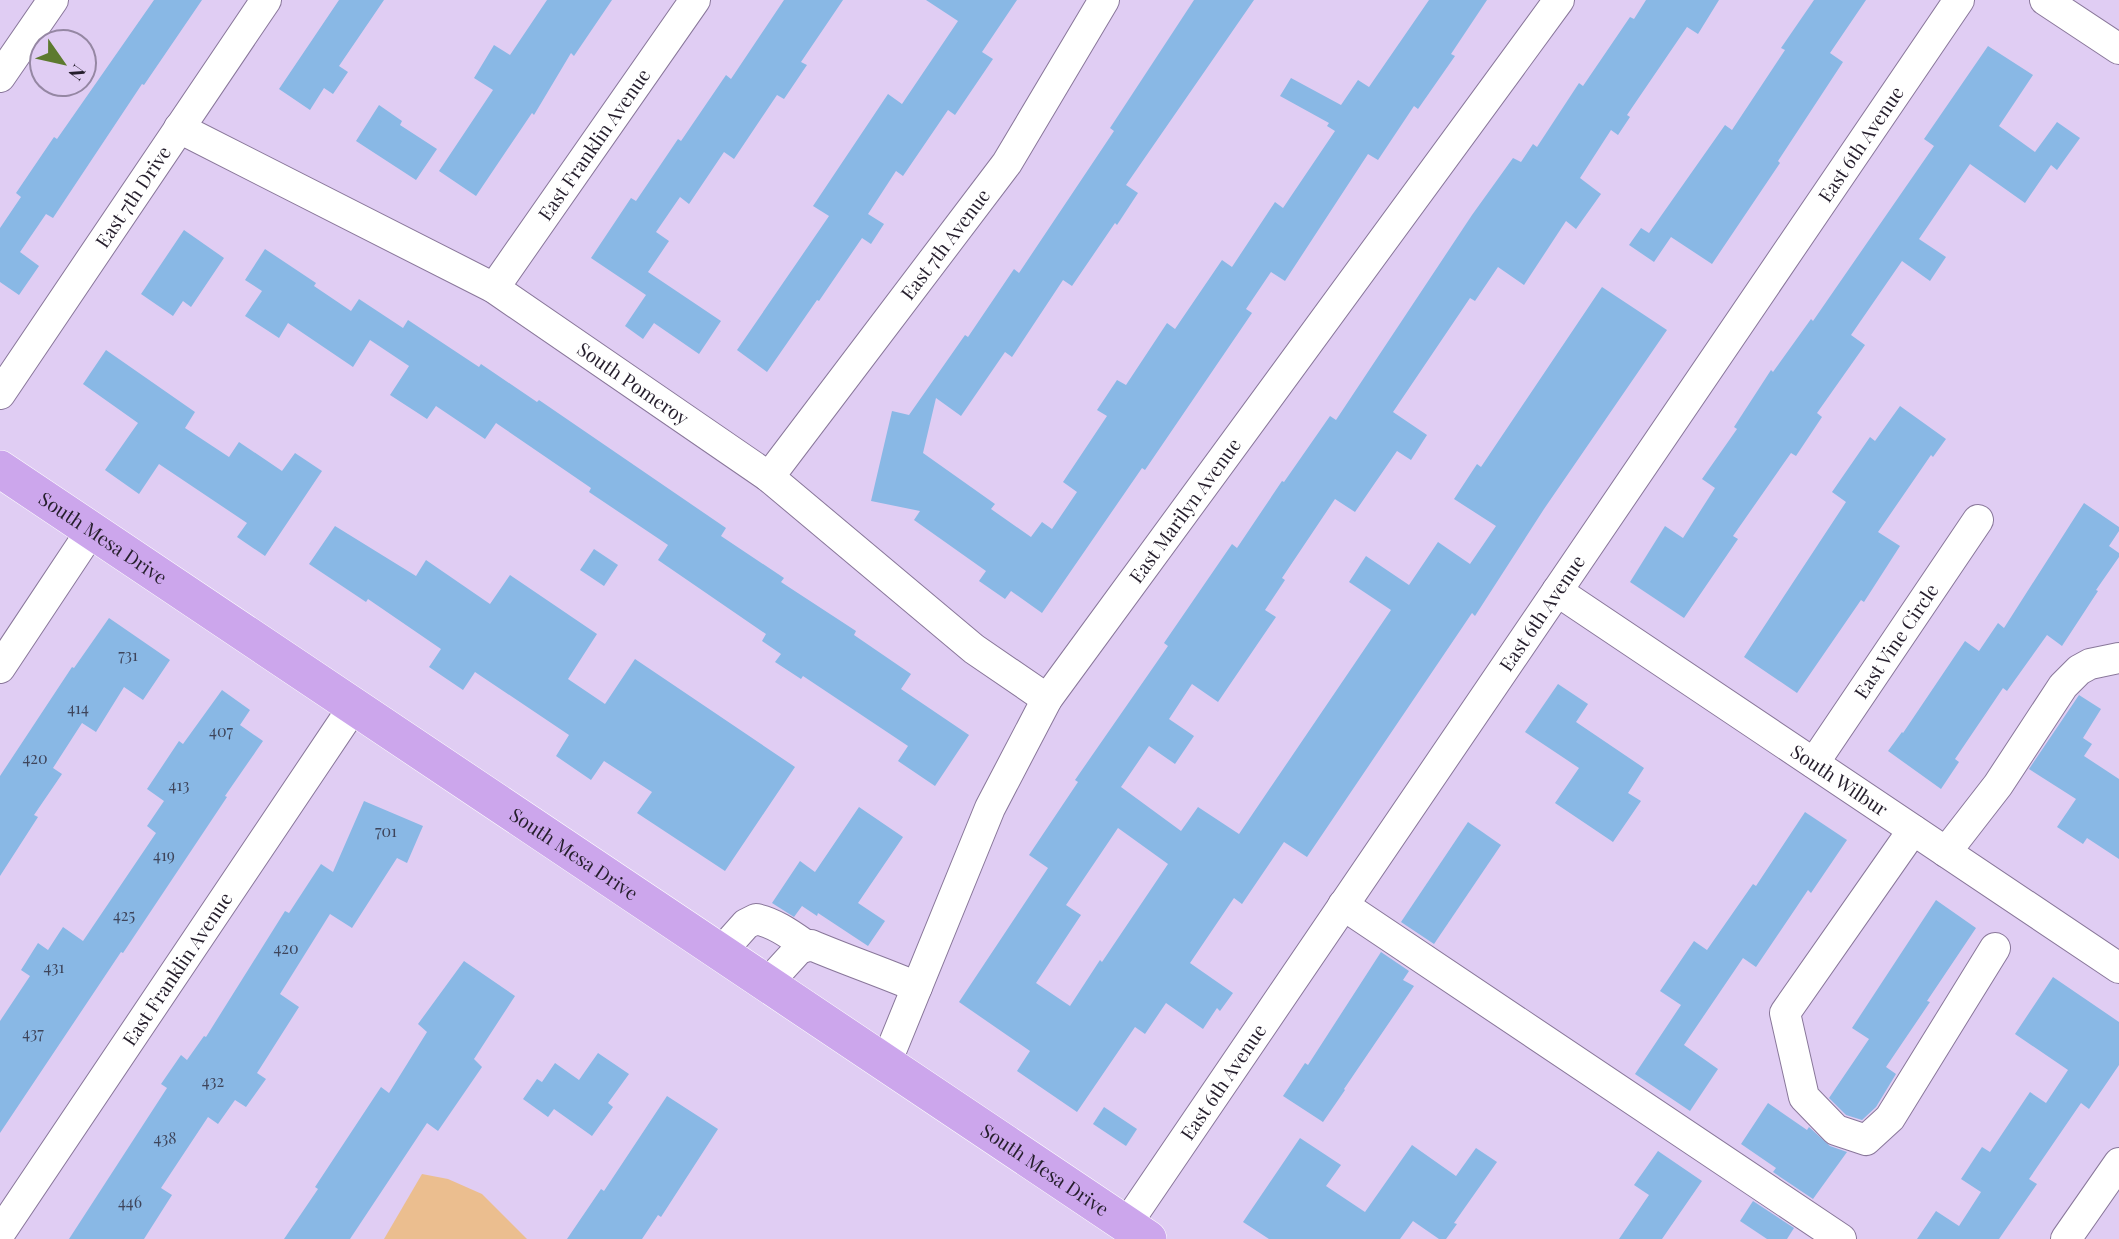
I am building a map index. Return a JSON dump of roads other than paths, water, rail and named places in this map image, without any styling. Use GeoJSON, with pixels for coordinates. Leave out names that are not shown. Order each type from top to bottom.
{"type":"FeatureCollection","features":[{"type":"Feature","properties":{"kind":"main road","name":"South Mesa Drive"},"geometry":{"type":"LineString","coordinates":[[0,469],[1137,1232]]}},
{"type":"Feature","properties":{"kind":"street"},"geometry":{"type":"LineString","coordinates":[[0,77],[53,0]]}},
{"type":"Feature","properties":{"kind":"street","name":"East 7th Drive"},"geometry":{"type":"LineString","coordinates":[[0,394],[266,0]]}},
{"type":"Feature","properties":{"kind":"street","name":"East Franklin Avenue"},"geometry":{"type":"LineString","coordinates":[[494,288],[695,0]]}},
{"type":"Feature","properties":{"kind":"street","name":"East 7th Avenue"},"geometry":{"type":"LineString","coordinates":[[769,477],[1007,163],[1104,0]]}},
{"type":"Feature","properties":{"kind":"street","name":"East Marilyn Avenue"},"geometry":{"type":"LineString","coordinates":[[886,1063],[990,808],[1048,699],[1559,0]]}},
{"type":"Feature","properties":{"kind":"street","name":"East 6th Avenue"},"geometry":{"type":"LineString","coordinates":[[1137,1232],[1343,905],[1959,0]]}},
{"type":"Feature","properties":{"kind":"street"},"geometry":{"type":"LineString","coordinates":[[2045,0],[2119,49]]}},
{"type":"Feature","properties":{"kind":"street","name":"South Pomeroy"},"geometry":{"type":"LineString","coordinates":[[179,128],[494,288],[769,477],[974,649],[1048,699]]}},
{"type":"Feature","properties":{"kind":"street","name":"East Vine Circle"},"geometry":{"type":"LineString","coordinates":[[1814,764],[1978,520]]}},
{"type":"Feature","properties":{"kind":"street"},"geometry":{"type":"LineString","coordinates":[[0,668],[91,531]]}},
{"type":"Feature","properties":{"kind":"street","name":"South Wilbur"},"geometry":{"type":"LineString","coordinates":[[1558,591],[2119,968]]}},
{"type":"Feature","properties":{"kind":"street"},"geometry":{"type":"LineString","coordinates":[[1946,852],[1998,786],[2063,686],[2079,670],[2090,664],[2119,658]]}},
{"type":"Feature","properties":{"kind":"street","name":"East Franklin Avenue"},"geometry":{"type":"LineString","coordinates":[[0,1233],[354,706]]}},
{"type":"Feature","properties":{"kind":"street"},"geometry":{"type":"LineString","coordinates":[[1913,830],[1785,1013],[1804,1097],[1836,1130],[1866,1140],[1890,1118],[1995,948]]}},
{"type":"Feature","properties":{"kind":"street"},"geometry":{"type":"LineString","coordinates":[[1343,905],[1841,1239]]}},
{"type":"Feature","properties":{"kind":"street"},"geometry":{"type":"LineString","coordinates":[[721,952],[746,924],[756,919],[784,930],[807,946]]}},
{"type":"Feature","properties":{"kind":"street"},"geometry":{"type":"LineString","coordinates":[[767,984],[799,949],[811,945],[917,987]]}},
{"type":"Feature","properties":{"kind":"street"},"geometry":{"type":"LineString","coordinates":[[2066,1239],[2119,1163]]}}]}
